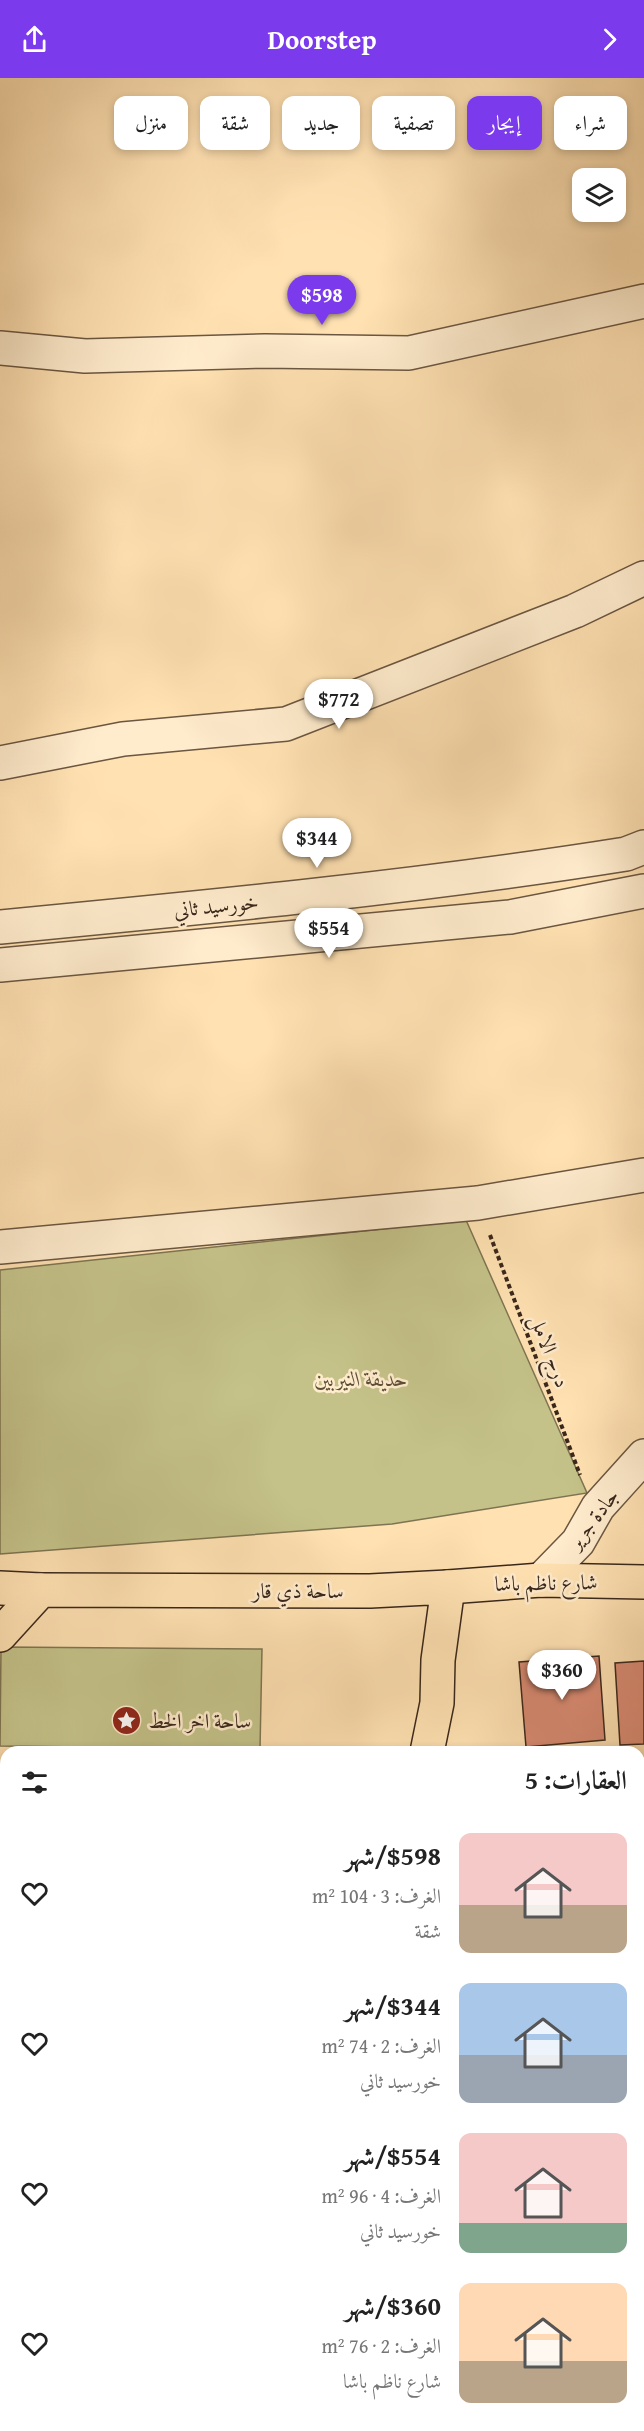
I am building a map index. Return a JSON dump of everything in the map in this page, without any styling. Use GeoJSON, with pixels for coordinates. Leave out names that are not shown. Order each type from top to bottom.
{"type":"FeatureCollection","features":[{"type":"Feature","properties":{"kind":"main road","name":"شارع ناظم باشا"},"geometry":{"type":"LineString","coordinates":[[448,1587],[541,1580],[644,1582]]}},
{"type":"Feature","properties":{"kind":"main road","name":"ساحة ذي قار"},"geometry":{"type":"LineString","coordinates":[[0,1588],[370,1591],[448,1587]]}},
{"type":"Feature","properties":{"kind":"main road"},"geometry":{"type":"LineString","coordinates":[[428,1746],[437,1703],[438,1660],[448,1587]]}},
{"type":"Feature","properties":{"kind":"main road"},"geometry":{"type":"LineString","coordinates":[[0,1635],[41,1590]]}},
{"type":"Feature","properties":{"kind":"street"},"geometry":{"type":"LineString","coordinates":[[0,348],[85,356],[265,351],[409,353],[644,301]]}},
{"type":"Feature","properties":{"kind":"street"},"geometry":{"type":"LineString","coordinates":[[0,763],[123,740],[286,724],[575,611],[644,578]]}},
{"type":"Feature","properties":{"kind":"street","name":"خورسيد ثاني"},"geometry":{"type":"LineString","coordinates":[[0,927],[263,901],[501,873],[626,854],[644,847]]}},
{"type":"Feature","properties":{"kind":"street","name":"خورسيد ثاني"},"geometry":{"type":"LineString","coordinates":[[0,964],[510,917],[644,891]]}},
{"type":"Feature","properties":{"kind":"street"},"geometry":{"type":"LineString","coordinates":[[0,1247],[478,1203],[644,1175]]}},
{"type":"Feature","properties":{"kind":"street","name":"جادة جرير"},"geometry":{"type":"LineString","coordinates":[[541,1580],[578,1542],[598,1507],[644,1456]]}},
{"type":"Feature","properties":{"kind":"path","name":"درج الامل"},"geometry":{"type":"LineString","coordinates":[[478,1203],[587,1493],[598,1507]]}},
{"type":"Feature","properties":{"kind":"green space","name":"حديقة النيربين"},"geometry":{"type":"Polygon","coordinates":[[[466,1220],[587,1493],[392,1524],[0,1554],[0,1270],[466,1220]]]}},
{"type":"Feature","properties":{"kind":"green space"},"geometry":{"type":"Polygon","coordinates":[[[1,1647],[262,1649],[260,1746],[0,1746],[1,1647]]]}},
{"type":"Feature","properties":{"kind":"building"},"geometry":{"type":"Polygon","coordinates":[[[599,1656],[605,1740],[526,1746],[519,1662],[599,1656]]]}},
{"type":"Feature","properties":{"kind":"building"},"geometry":{"type":"Polygon","coordinates":[[[644,1661],[644,1744],[620,1745],[615,1663],[644,1661]]]}},
{"type":"Feature","properties":{"kind":"place","name":"ساحة اخر الخط"},"geometry":{"type":"Point","coordinates":[127,1721]}}]}
